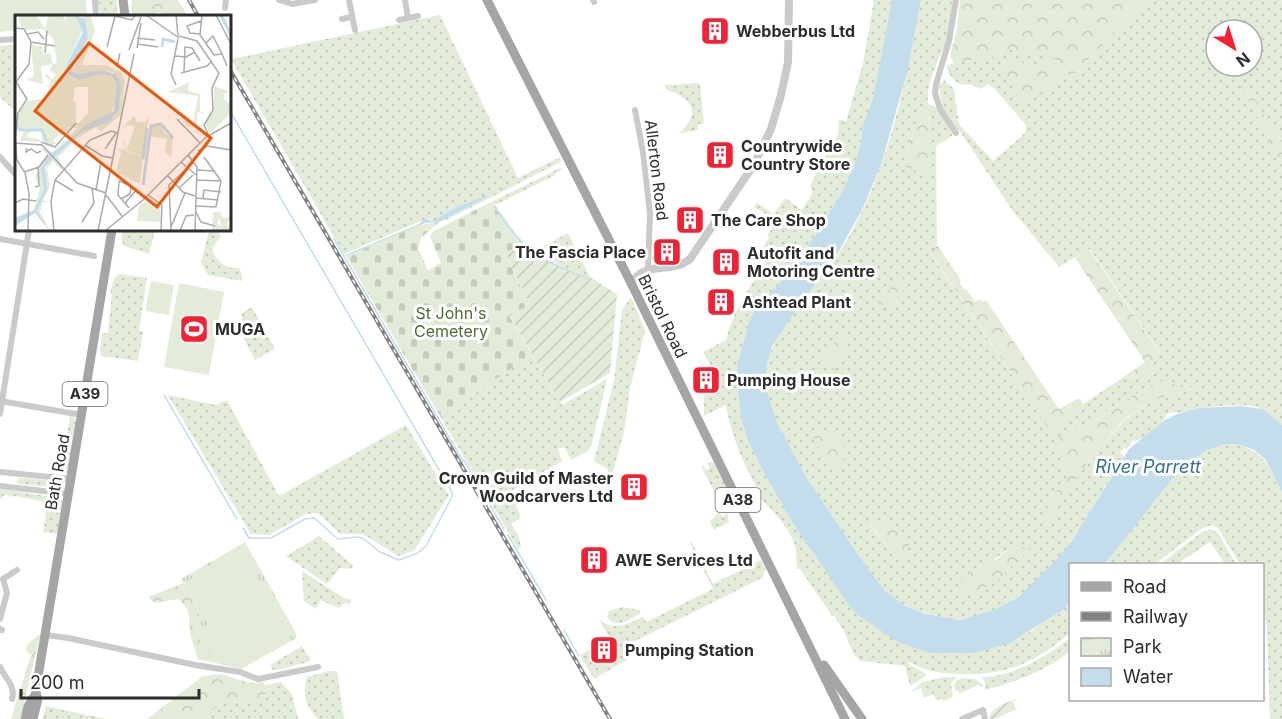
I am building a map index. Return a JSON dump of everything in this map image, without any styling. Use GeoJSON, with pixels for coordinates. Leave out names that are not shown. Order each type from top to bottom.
{"type":"FeatureCollection","features":[{"type":"Feature","properties":{"kind":"main road"},"geometry":{"type":"LineString","coordinates":[[123,0],[125,15]]}},
{"type":"Feature","properties":{"kind":"main road","name":"Bristol Road"},"geometry":{"type":"LineString","coordinates":[[487,0],[631,283],[845,719]]}},
{"type":"Feature","properties":{"kind":"main road","name":"Bath Road"},"geometry":{"type":"LineString","coordinates":[[33,719],[112,231]]}},
{"type":"Feature","properties":{"kind":"main road","name":"Bristol Road"},"geometry":{"type":"LineString","coordinates":[[810,646],[862,719]]}},
{"type":"Feature","properties":{"kind":"main road"},"geometry":{"type":"LineString","coordinates":[[25,719],[28,706],[36,693]]}},
{"type":"Feature","properties":{"kind":"street"},"geometry":{"type":"LineString","coordinates":[[95,0],[97,15]]}},
{"type":"Feature","properties":{"kind":"street"},"geometry":{"type":"LineString","coordinates":[[225,8],[226,0]]}},
{"type":"Feature","properties":{"kind":"street"},"geometry":{"type":"LineString","coordinates":[[279,0],[292,4],[315,0]]}},
{"type":"Feature","properties":{"kind":"street"},"geometry":{"type":"LineString","coordinates":[[349,0],[355,30]]}},
{"type":"Feature","properties":{"kind":"street"},"geometry":{"type":"LineString","coordinates":[[405,0],[408,18]]}},
{"type":"Feature","properties":{"kind":"street"},"geometry":{"type":"LineString","coordinates":[[631,283],[637,274],[648,269],[682,265],[690,259],[759,157],[776,114],[786,73],[789,46],[789,0]]}},
{"type":"Feature","properties":{"kind":"street"},"geometry":{"type":"LineString","coordinates":[[956,0],[949,41],[936,84],[940,109],[956,133]]}},
{"type":"Feature","properties":{"kind":"street"},"geometry":{"type":"LineString","coordinates":[[399,20],[418,16]]}},
{"type":"Feature","properties":{"kind":"street"},"geometry":{"type":"LineString","coordinates":[[342,19],[352,17]]}},
{"type":"Feature","properties":{"kind":"street"},"geometry":{"type":"LineString","coordinates":[[0,40],[15,39]]}},
{"type":"Feature","properties":{"kind":"street","name":"Allerton Road"},"geometry":{"type":"LineString","coordinates":[[635,110],[643,152],[650,214],[648,269]]}},
{"type":"Feature","properties":{"kind":"street"},"geometry":{"type":"LineString","coordinates":[[0,157],[15,175]]}},
{"type":"Feature","properties":{"kind":"street"},"geometry":{"type":"LineString","coordinates":[[0,414],[29,231]]}},
{"type":"Feature","properties":{"kind":"street"},"geometry":{"type":"LineString","coordinates":[[0,239],[94,256]]}},
{"type":"Feature","properties":{"kind":"street"},"geometry":{"type":"LineString","coordinates":[[1,401],[82,415]]}},
{"type":"Feature","properties":{"kind":"street"},"geometry":{"type":"LineString","coordinates":[[0,472],[71,480]]}},
{"type":"Feature","properties":{"kind":"street"},"geometry":{"type":"LineString","coordinates":[[12,487],[14,474]]}},
{"type":"Feature","properties":{"kind":"street"},"geometry":{"type":"LineString","coordinates":[[0,486],[69,494]]}},
{"type":"Feature","properties":{"kind":"street"},"geometry":{"type":"LineString","coordinates":[[0,619],[7,593],[1,580],[17,570]]}},
{"type":"Feature","properties":{"kind":"street"},"geometry":{"type":"LineString","coordinates":[[46,635],[240,672],[258,679],[318,667]]}},
{"type":"Feature","properties":{"kind":"street"},"geometry":{"type":"LineString","coordinates":[[3,674],[12,686],[14,693],[12,699]]}},
{"type":"Feature","properties":{"kind":"street"},"geometry":{"type":"LineString","coordinates":[[962,719],[982,710],[985,719]]}},
{"type":"Feature","properties":{"kind":"green space"},"geometry":{"type":"Polygon","coordinates":[[[0,0],[86,0],[87,15],[15,15],[15,30],[0,32],[0,0]]]}},
{"type":"Feature","properties":{"kind":"green space"},"geometry":{"type":"Polygon","coordinates":[[[98,0],[117,0],[117,15],[100,15],[98,0]]]}},
{"type":"Feature","properties":{"kind":"green space"},"geometry":{"type":"Polygon","coordinates":[[[132,0],[178,0],[187,15],[161,15],[159,12],[152,15],[132,15],[132,0]]]}},
{"type":"Feature","properties":{"kind":"green space"},"geometry":{"type":"Polygon","coordinates":[[[874,0],[892,0],[873,98],[863,125],[854,166],[843,190],[815,236],[787,275],[755,309],[750,319],[737,365],[741,418],[748,441],[794,525],[859,616],[929,653],[975,653],[1030,632],[1069,603],[1069,634],[1032,660],[1005,670],[975,674],[938,672],[909,662],[908,664],[926,674],[910,686],[905,666],[860,661],[853,653],[844,631],[798,569],[796,550],[787,529],[760,498],[762,496],[735,441],[726,405],[704,416],[704,393],[717,386],[716,381],[713,381],[712,376],[698,379],[713,369],[703,352],[726,340],[738,308],[768,260],[759,253],[777,221],[754,207],[757,203],[774,214],[785,198],[802,210],[812,194],[810,186],[823,158],[832,148],[838,133],[839,119],[846,121],[863,63],[874,0]]]}},
{"type":"Feature","properties":{"kind":"green space"},"geometry":{"type":"Polygon","coordinates":[[[921,0],[953,0],[946,42],[933,72],[928,95],[928,104],[936,107],[953,135],[936,146],[937,245],[931,254],[1022,390],[1059,426],[1082,410],[1083,404],[1124,377],[1147,378],[1154,373],[1151,363],[1160,352],[1090,249],[1059,267],[1012,210],[942,107],[939,84],[944,80],[954,89],[959,124],[993,161],[1025,133],[1026,125],[995,89],[988,84],[981,89],[972,85],[958,84],[948,73],[947,66],[981,59],[1010,49],[1020,52],[1048,52],[1071,77],[1147,0],[1282,0],[1282,143],[1275,131],[1272,132],[1255,99],[1238,80],[1282,165],[1282,425],[1264,410],[1251,406],[1222,406],[1170,412],[1152,432],[1132,441],[1128,448],[1120,452],[1124,457],[1078,531],[1037,580],[1024,592],[994,610],[978,616],[959,619],[934,615],[912,608],[891,597],[876,582],[794,458],[776,422],[766,386],[769,355],[784,326],[826,271],[857,222],[874,184],[892,133],[921,0]],[[921,107],[903,166],[920,172],[930,172],[930,118],[921,107]],[[1158,381],[1065,434],[1067,478],[1046,510],[1044,527],[1086,464],[1125,420],[1141,407],[1165,396],[1196,388],[1158,381]],[[891,520],[869,524],[902,565],[891,520]],[[1011,547],[985,566],[999,579],[1029,549],[1011,547]]]}},
{"type":"Feature","properties":{"kind":"green space"},"geometry":{"type":"Polygon","coordinates":[[[960,0],[1147,0],[1071,77],[1048,52],[1034,55],[1010,49],[1006,54],[995,58],[990,56],[954,63],[950,56],[957,28],[960,0]]]}},
{"type":"Feature","properties":{"kind":"green space"},"geometry":{"type":"Polygon","coordinates":[[[440,15],[518,178],[560,157],[561,162],[446,220],[439,222],[487,197],[453,209],[432,222],[428,218],[344,254],[231,59],[440,15]]]}},
{"type":"Feature","properties":{"kind":"green space"},"geometry":{"type":"Polygon","coordinates":[[[15,45],[15,111],[0,97],[0,46],[15,45]]]}},
{"type":"Feature","properties":{"kind":"green space"},"geometry":{"type":"Polygon","coordinates":[[[1013,59],[1036,64],[1047,60],[1061,75],[1047,90],[1033,96],[1026,104],[1013,90],[1012,81],[1000,71],[1013,59]]]}},
{"type":"Feature","properties":{"kind":"green space"},"geometry":{"type":"Polygon","coordinates":[[[1237,78],[1255,99],[1272,131],[1275,131],[1282,143],[1282,165],[1237,78]]]}},
{"type":"Feature","properties":{"kind":"green space"},"geometry":{"type":"Polygon","coordinates":[[[700,83],[704,123],[698,125],[698,130],[678,134],[690,120],[692,107],[683,97],[666,90],[665,85],[700,83]]]}},
{"type":"Feature","properties":{"kind":"green space"},"geometry":{"type":"Polygon","coordinates":[[[928,104],[931,141],[930,172],[920,172],[903,166],[921,107],[928,104]]]}},
{"type":"Feature","properties":{"kind":"green space"},"geometry":{"type":"Polygon","coordinates":[[[560,168],[563,169],[554,176],[495,205],[516,234],[535,251],[568,233],[590,277],[588,279],[537,254],[512,231],[494,206],[490,208],[487,204],[560,168]]]}},
{"type":"Feature","properties":{"kind":"green space","name":"St John's Cemetery"},"geometry":{"type":"Polygon","coordinates":[[[487,204],[490,208],[494,206],[528,248],[505,254],[530,305],[509,316],[532,355],[440,416],[346,256],[419,225],[439,222],[421,238],[418,249],[428,270],[441,263],[430,237],[432,232],[487,204]]]}},
{"type":"Feature","properties":{"kind":"green space"},"geometry":{"type":"Polygon","coordinates":[[[122,231],[155,231],[149,254],[124,246],[121,239],[122,231]]]}},
{"type":"Feature","properties":{"kind":"green space"},"geometry":{"type":"Polygon","coordinates":[[[209,231],[216,231],[221,236],[212,249],[216,257],[225,266],[239,268],[242,281],[208,275],[201,263],[209,231]]]}},
{"type":"Feature","properties":{"kind":"green space"},"geometry":{"type":"Polygon","coordinates":[[[937,245],[961,280],[960,283],[964,289],[975,302],[980,299],[982,302],[986,300],[1059,409],[1080,398],[1083,404],[1082,410],[1060,426],[1062,429],[1053,436],[931,253],[937,245]]]}},
{"type":"Feature","properties":{"kind":"green space"},"geometry":{"type":"Polygon","coordinates":[[[515,248],[528,248],[545,260],[590,277],[617,294],[610,373],[560,402],[509,315],[530,305],[505,253],[515,248]]]}},
{"type":"Feature","properties":{"kind":"green space"},"geometry":{"type":"Polygon","coordinates":[[[1089,249],[1160,353],[1151,363],[1154,372],[1147,378],[1124,377],[1145,362],[1075,258],[1089,249]]]}},
{"type":"Feature","properties":{"kind":"green space"},"geometry":{"type":"Polygon","coordinates":[[[120,274],[147,278],[139,330],[143,332],[138,361],[101,356],[102,333],[108,333],[112,294],[110,294],[114,278],[120,274]]]}},
{"type":"Feature","properties":{"kind":"green space"},"geometry":{"type":"Polygon","coordinates":[[[903,275],[906,288],[889,307],[877,303],[903,275]]]}},
{"type":"Feature","properties":{"kind":"green space"},"geometry":{"type":"Polygon","coordinates":[[[151,281],[174,285],[169,315],[145,311],[151,281]]]}},
{"type":"Feature","properties":{"kind":"green space","name":"MUGA"},"geometry":{"type":"Polygon","coordinates":[[[179,283],[224,292],[209,375],[164,367],[179,283]]]}},
{"type":"Feature","properties":{"kind":"green space"},"geometry":{"type":"Polygon","coordinates":[[[630,298],[645,331],[630,388],[624,432],[612,475],[607,473],[608,469],[594,461],[614,380],[622,310],[630,298]]]}},
{"type":"Feature","properties":{"kind":"green space"},"geometry":{"type":"Polygon","coordinates":[[[252,307],[275,349],[255,360],[241,333],[242,313],[252,307]]]}},
{"type":"Feature","properties":{"kind":"green space"},"geometry":{"type":"Polygon","coordinates":[[[843,332],[848,345],[835,370],[820,364],[826,352],[843,332]]]}},
{"type":"Feature","properties":{"kind":"green space"},"geometry":{"type":"Polygon","coordinates":[[[532,355],[562,405],[607,379],[592,444],[588,451],[571,460],[564,447],[558,449],[562,461],[509,492],[520,514],[519,519],[511,524],[518,534],[521,546],[518,549],[440,416],[532,355]]]}},
{"type":"Feature","properties":{"kind":"green space"},"geometry":{"type":"Polygon","coordinates":[[[1158,381],[1198,388],[1165,396],[1141,407],[1125,419],[1086,464],[1044,528],[1046,509],[1066,475],[1053,447],[1055,441],[1065,433],[1066,435],[1158,381]]]}},
{"type":"Feature","properties":{"kind":"green space"},"geometry":{"type":"Polygon","coordinates":[[[168,395],[216,405],[227,400],[279,496],[406,425],[449,495],[414,551],[398,556],[363,534],[340,534],[318,513],[306,514],[269,535],[251,534],[168,395]]]}},
{"type":"Feature","properties":{"kind":"green space"},"geometry":{"type":"Polygon","coordinates":[[[70,416],[75,418],[76,422],[70,468],[66,474],[60,476],[70,416]]]}},
{"type":"Feature","properties":{"kind":"green space"},"geometry":{"type":"Polygon","coordinates":[[[833,428],[847,453],[834,473],[811,434],[833,428]]]}},
{"type":"Feature","properties":{"kind":"green space"},"geometry":{"type":"Polygon","coordinates":[[[1238,444],[1255,452],[1266,462],[1282,492],[1282,719],[1270,719],[1267,626],[1264,617],[1264,563],[1239,563],[1218,528],[1211,525],[1201,529],[1156,563],[1106,563],[1179,470],[1206,450],[1238,444]]]}},
{"type":"Feature","properties":{"kind":"green space"},"geometry":{"type":"Polygon","coordinates":[[[707,463],[714,463],[730,495],[726,501],[724,496],[720,497],[723,503],[720,504],[701,466],[703,465],[706,470],[710,468],[707,463]]]}},
{"type":"Feature","properties":{"kind":"green space"},"geometry":{"type":"Polygon","coordinates":[[[20,478],[61,481],[64,487],[18,484],[16,482],[20,478]]]}},
{"type":"Feature","properties":{"kind":"green space"},"geometry":{"type":"Polygon","coordinates":[[[0,489],[60,498],[63,501],[58,534],[43,532],[48,502],[10,497],[6,494],[0,499],[0,489]]]}},
{"type":"Feature","properties":{"kind":"green space"},"geometry":{"type":"Polygon","coordinates":[[[735,505],[727,512],[729,522],[714,530],[710,522],[719,512],[723,517],[726,514],[723,510],[735,505]]]}},
{"type":"Feature","properties":{"kind":"green space"},"geometry":{"type":"Polygon","coordinates":[[[891,520],[909,544],[902,565],[869,523],[891,520]]]}},
{"type":"Feature","properties":{"kind":"green space"},"geometry":{"type":"Polygon","coordinates":[[[1211,529],[1218,533],[1235,563],[1224,563],[1210,542],[1178,563],[1161,563],[1202,532],[1211,529]]]}},
{"type":"Feature","properties":{"kind":"green space"},"geometry":{"type":"Polygon","coordinates":[[[319,536],[354,566],[350,569],[340,568],[327,584],[286,556],[319,536]]]}},
{"type":"Feature","properties":{"kind":"green space"},"geometry":{"type":"Polygon","coordinates":[[[691,541],[713,584],[761,560],[766,569],[764,577],[625,646],[630,658],[594,679],[580,655],[610,639],[599,619],[615,626],[621,626],[643,617],[646,622],[713,589],[691,541]]]}},
{"type":"Feature","properties":{"kind":"green space"},"geometry":{"type":"Polygon","coordinates":[[[245,542],[296,633],[295,639],[241,669],[207,661],[210,652],[199,637],[199,614],[181,579],[245,542]]]}},
{"type":"Feature","properties":{"kind":"green space"},"geometry":{"type":"Polygon","coordinates":[[[1011,547],[1030,548],[999,579],[978,591],[959,597],[963,577],[997,559],[1011,547]]]}},
{"type":"Feature","properties":{"kind":"green space"},"geometry":{"type":"Polygon","coordinates":[[[241,551],[289,635],[233,668],[184,583],[241,551]]]}},
{"type":"Feature","properties":{"kind":"green space"},"geometry":{"type":"Polygon","coordinates":[[[302,571],[344,598],[352,600],[349,604],[344,603],[339,608],[320,600],[316,609],[304,601],[302,571]]]}},
{"type":"Feature","properties":{"kind":"green space"},"geometry":{"type":"Polygon","coordinates":[[[184,583],[200,615],[199,637],[210,652],[207,661],[198,660],[188,614],[182,603],[178,599],[155,603],[148,597],[184,583]]]}},
{"type":"Feature","properties":{"kind":"green space"},"geometry":{"type":"Polygon","coordinates":[[[621,607],[639,610],[641,613],[619,623],[607,617],[609,611],[621,607]]]}},
{"type":"Feature","properties":{"kind":"green space"},"geometry":{"type":"Polygon","coordinates":[[[38,635],[46,635],[39,640],[20,719],[11,719],[31,655],[26,651],[27,645],[38,635]]]}},
{"type":"Feature","properties":{"kind":"green space"},"geometry":{"type":"Polygon","coordinates":[[[1069,639],[1069,652],[1061,658],[1041,670],[985,690],[985,682],[981,677],[1017,670],[1069,639]]]}},
{"type":"Feature","properties":{"kind":"green space"},"geometry":{"type":"Polygon","coordinates":[[[302,646],[311,661],[273,670],[270,665],[302,646]]]}},
{"type":"Feature","properties":{"kind":"green space"},"geometry":{"type":"Polygon","coordinates":[[[337,671],[344,719],[318,719],[306,700],[307,677],[337,671]]]}},
{"type":"Feature","properties":{"kind":"green space"},"geometry":{"type":"Polygon","coordinates":[[[221,674],[250,683],[263,682],[270,691],[253,702],[223,701],[202,719],[147,719],[203,676],[221,674]]]}},
{"type":"Feature","properties":{"kind":"green space"},"geometry":{"type":"Polygon","coordinates":[[[957,677],[951,683],[953,697],[943,701],[936,700],[933,694],[924,698],[921,688],[911,692],[922,682],[957,677]]]}},
{"type":"Feature","properties":{"kind":"green space"},"geometry":{"type":"Polygon","coordinates":[[[961,678],[976,679],[983,685],[982,688],[978,685],[959,694],[958,690],[955,691],[954,684],[961,678]]]}},
{"type":"Feature","properties":{"kind":"green space"},"geometry":{"type":"Polygon","coordinates":[[[281,682],[292,694],[298,719],[202,719],[223,701],[253,702],[270,690],[266,685],[281,682]]]}},
{"type":"Feature","properties":{"kind":"green space"},"geometry":{"type":"Polygon","coordinates":[[[1019,698],[1013,702],[1016,709],[996,719],[989,719],[996,708],[1019,698]]]}},
{"type":"Feature","properties":{"kind":"green space"},"geometry":{"type":"Polygon","coordinates":[[[45,706],[106,719],[43,719],[45,706]]]}},
{"type":"Feature","properties":{"kind":"water","name":"River Parrett"},"geometry":{"type":"Polygon","coordinates":[[[892,0],[921,0],[908,69],[881,165],[862,210],[835,258],[772,346],[765,385],[777,423],[806,477],[862,561],[885,591],[905,606],[926,614],[960,620],[994,610],[1018,597],[1071,542],[1129,449],[1165,420],[1200,408],[1240,406],[1263,409],[1282,425],[1282,492],[1266,460],[1254,450],[1238,444],[1206,450],[1178,471],[1106,563],[1069,563],[1069,603],[1064,609],[1010,643],[975,653],[929,653],[896,641],[859,616],[794,525],[748,441],[741,418],[737,365],[755,309],[787,275],[815,236],[843,190],[854,166],[863,125],[873,98],[892,0]]]}},
{"type":"Feature","properties":{"kind":"water"},"geometry":{"type":"Polygon","coordinates":[[[485,195],[487,197],[439,222],[425,223],[345,255],[419,224],[426,218],[432,222],[449,211],[485,195]]]}},
{"type":"Feature","properties":{"kind":"waterway"},"geometry":{"type":"LineString","coordinates":[[231,113],[452,492],[452,497],[426,546],[418,553],[399,560],[380,552],[364,539],[358,537],[338,539],[314,518],[305,519],[271,538],[249,538],[243,528]]}},
{"type":"Feature","properties":{"kind":"waterway"},"geometry":{"type":"LineString","coordinates":[[494,206],[514,234],[533,252],[588,279]]}},
{"type":"Feature","properties":{"kind":"waterway"},"geometry":{"type":"LineString","coordinates":[[334,239],[463,461]]}},
{"type":"Feature","properties":{"kind":"waterway"},"geometry":{"type":"LineString","coordinates":[[164,395],[237,519]]}},
{"type":"Feature","properties":{"kind":"waterway"},"geometry":{"type":"LineString","coordinates":[[464,460],[504,529]]}},
{"type":"Feature","properties":{"kind":"waterway"},"geometry":{"type":"LineString","coordinates":[[508,535],[546,600]]}},
{"type":"Feature","properties":{"kind":"waterway"},"geometry":{"type":"LineString","coordinates":[[564,630],[579,656]]}},
{"type":"Feature","properties":{"kind":"railway"},"geometry":{"type":"LineString","coordinates":[[189,0],[197,15]]}},
{"type":"Feature","properties":{"kind":"railway"},"geometry":{"type":"LineString","coordinates":[[231,72],[610,719]]}},
{"type":"Feature","properties":{"kind":"place","name":"Webberbus Ltd"},"geometry":{"type":"Point","coordinates":[715,31]}},
{"type":"Feature","properties":{"kind":"place","name":"Countrywide Country Store"},"geometry":{"type":"Point","coordinates":[720,155]}},
{"type":"Feature","properties":{"kind":"place","name":"The Care Shop"},"geometry":{"type":"Point","coordinates":[690,220]}},
{"type":"Feature","properties":{"kind":"place","name":"The Fascia Place"},"geometry":{"type":"Point","coordinates":[667,252]}},
{"type":"Feature","properties":{"kind":"place","name":"Autofit and Motoring Centre"},"geometry":{"type":"Point","coordinates":[726,262]}},
{"type":"Feature","properties":{"kind":"place","name":"Ashtead Plant"},"geometry":{"type":"Point","coordinates":[721,302]}},
{"type":"Feature","properties":{"kind":"place","name":"MUGA"},"geometry":{"type":"Point","coordinates":[194,329]}},
{"type":"Feature","properties":{"kind":"place","name":"Pumping House"},"geometry":{"type":"Point","coordinates":[706,380]}},
{"type":"Feature","properties":{"kind":"place","name":"Crown Guild of Master Woodcarvers Ltd"},"geometry":{"type":"Point","coordinates":[634,487]}},
{"type":"Feature","properties":{"kind":"place","name":"AWE Services Ltd"},"geometry":{"type":"Point","coordinates":[594,560]}},
{"type":"Feature","properties":{"kind":"place","name":"Pumping Station"},"geometry":{"type":"Point","coordinates":[604,650]}}]}
